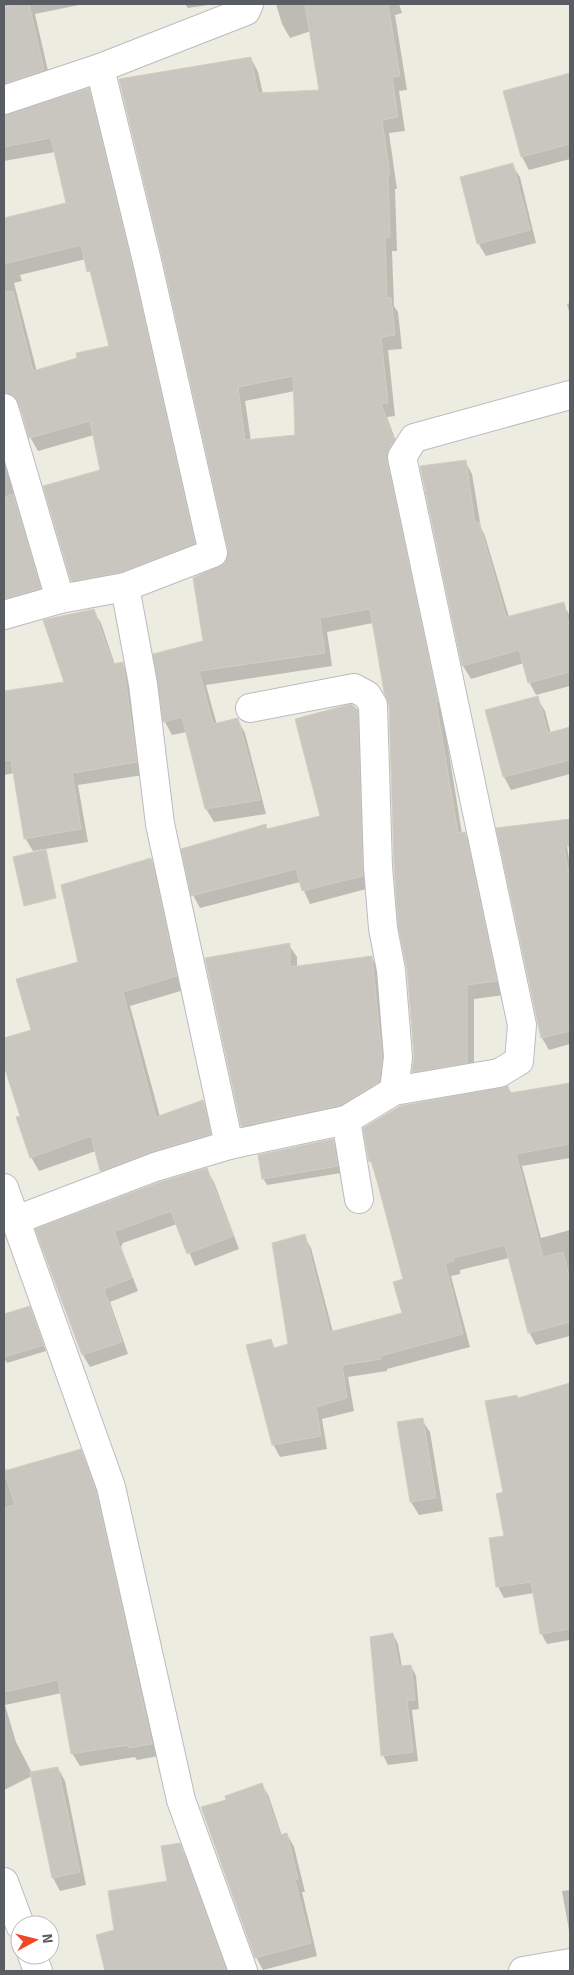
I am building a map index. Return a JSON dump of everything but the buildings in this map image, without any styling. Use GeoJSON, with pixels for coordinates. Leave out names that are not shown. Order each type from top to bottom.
{"type":"FeatureCollection","features":[{"type":"Feature","properties":{"kind":"street"},"geometry":{"type":"LineString","coordinates":[[4,100],[100,68],[246,11],[249,4]]}},
{"type":"Feature","properties":{"kind":"street"},"geometry":{"type":"LineString","coordinates":[[4,615],[60,599],[125,587],[213,553],[147,261],[100,68]]}},
{"type":"Feature","properties":{"kind":"street"},"geometry":{"type":"LineString","coordinates":[[10,1221],[155,1166],[229,1145],[346,1120],[394,1091],[500,1073],[518,1061],[522,1025],[402,457],[414,438],[570,396]]}},
{"type":"Feature","properties":{"kind":"street"},"geometry":{"type":"LineString","coordinates":[[4,408],[60,599]]}},
{"type":"Feature","properties":{"kind":"street"},"geometry":{"type":"LineString","coordinates":[[125,587],[143,684],[160,824],[229,1145]]}},
{"type":"Feature","properties":{"kind":"street"},"geometry":{"type":"LineString","coordinates":[[250,708],[354,688],[367,695],[373,705],[374,798],[378,867],[383,928],[391,970],[398,1057],[394,1091]]}},
{"type":"Feature","properties":{"kind":"street"},"geometry":{"type":"LineString","coordinates":[[346,1120],[359,1199]]}},
{"type":"Feature","properties":{"kind":"street"},"geometry":{"type":"LineString","coordinates":[[4,1188],[10,1221],[111,1487],[181,1800],[243,1971]]}},
{"type":"Feature","properties":{"kind":"street"},"geometry":{"type":"LineString","coordinates":[[4,1882],[16,1915]]}},
{"type":"Feature","properties":{"kind":"street"},"geometry":{"type":"LineString","coordinates":[[523,1971],[570,1963]]}}]}
